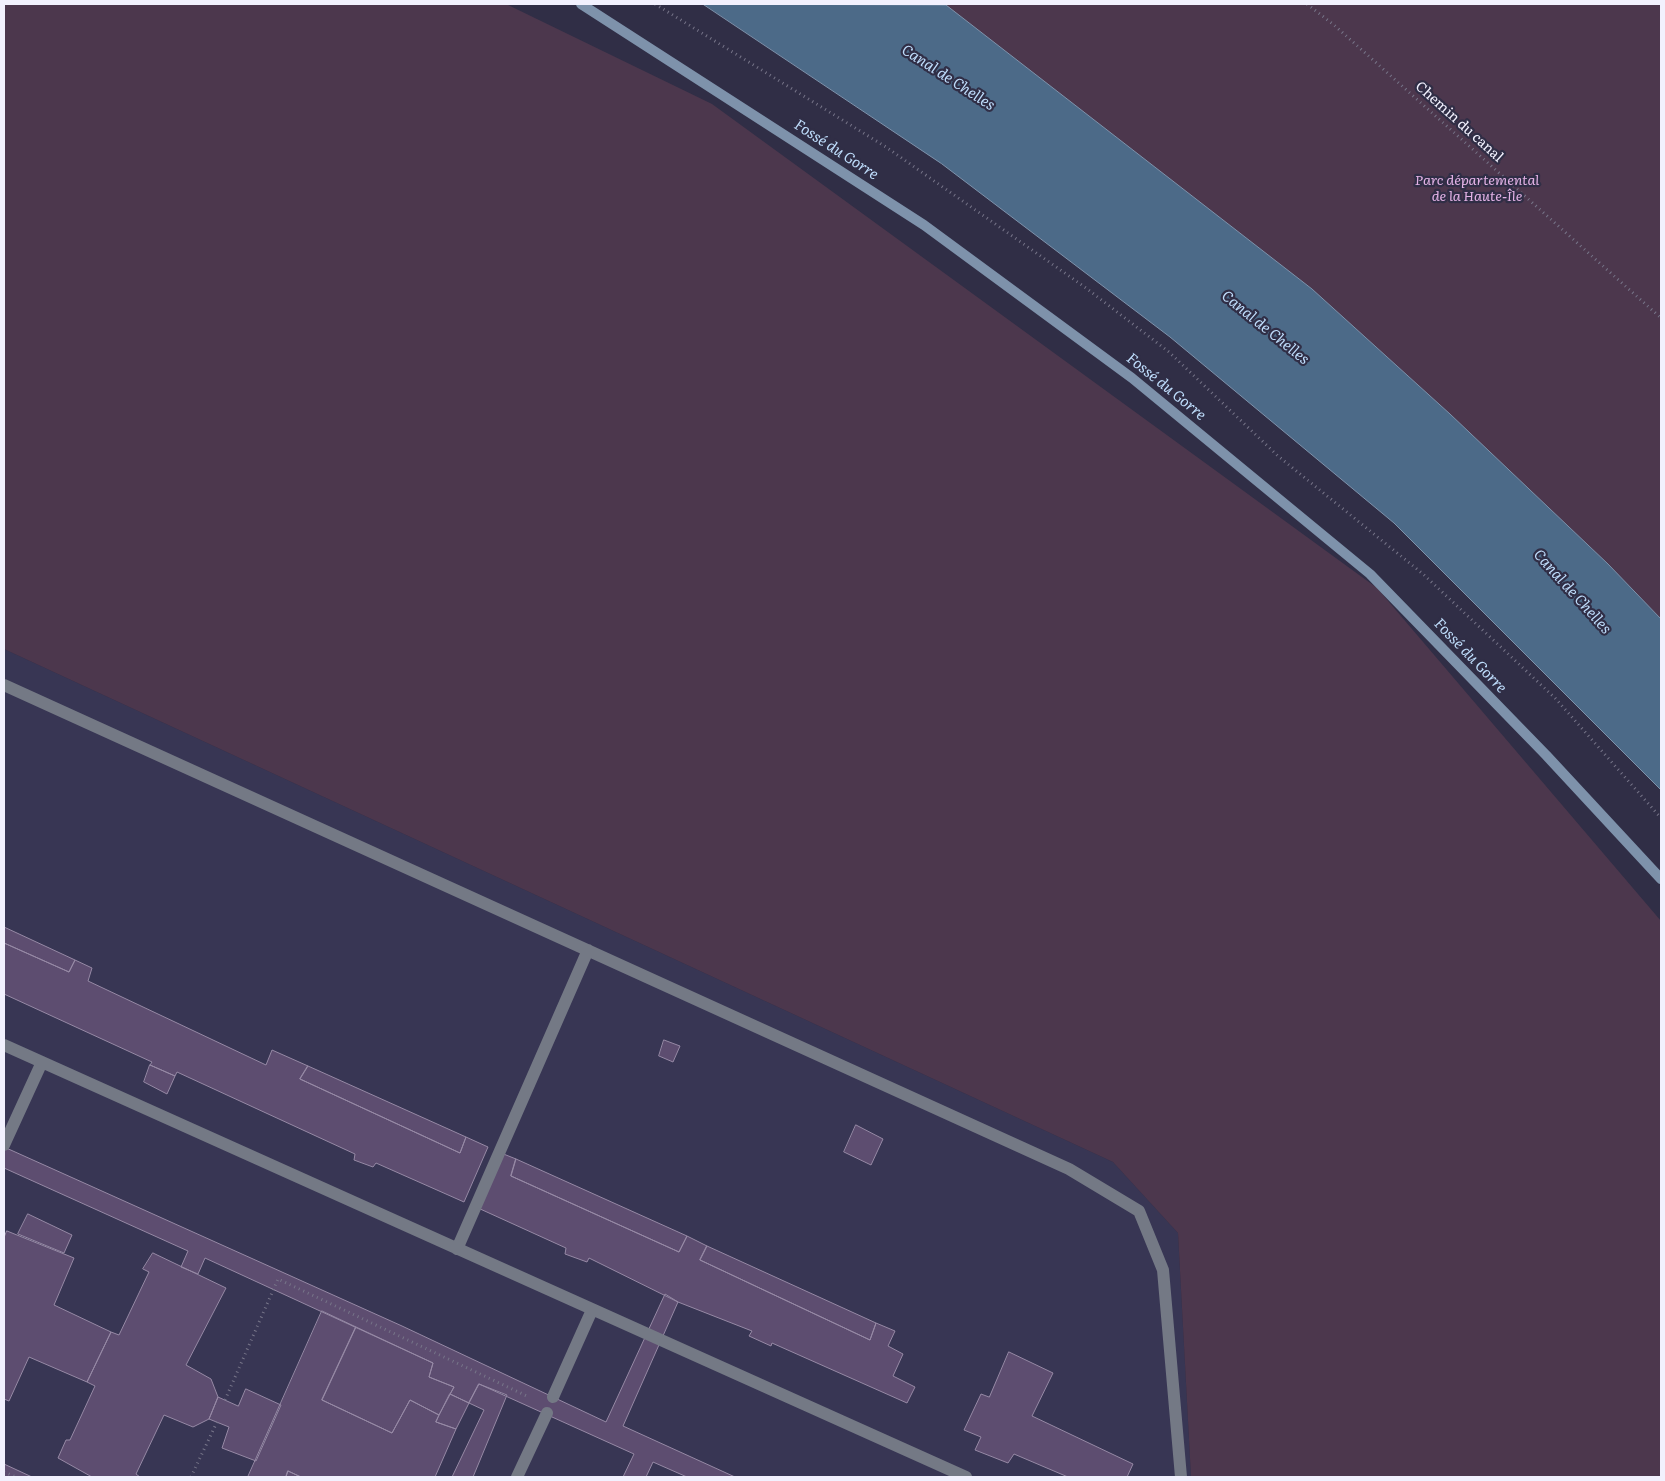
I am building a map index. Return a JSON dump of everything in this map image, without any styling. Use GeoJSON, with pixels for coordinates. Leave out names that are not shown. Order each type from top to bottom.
{"type":"FeatureCollection","features":[{"type":"Feature","properties":{"kind":"lane"},"geometry":{"type":"LineString","coordinates":[[4,684],[1069,1169],[1139,1211],[1163,1270],[1181,1477]]}},
{"type":"Feature","properties":{"kind":"lane"},"geometry":{"type":"LineString","coordinates":[[457,1249],[588,950]]}},
{"type":"Feature","properties":{"kind":"lane"},"geometry":{"type":"LineString","coordinates":[[4,1045],[966,1477]]}},
{"type":"Feature","properties":{"kind":"lane"},"geometry":{"type":"LineString","coordinates":[[4,1145],[42,1062]]}},
{"type":"Feature","properties":{"kind":"lane"},"geometry":{"type":"LineString","coordinates":[[553,1397],[592,1310]]}},
{"type":"Feature","properties":{"kind":"lane"},"geometry":{"type":"LineString","coordinates":[[517,1477],[547,1413]]}},
{"type":"Feature","properties":{"kind":"path"},"geometry":{"type":"LineString","coordinates":[[655,4],[886,147],[1086,288],[1169,352],[1278,456],[1423,574],[1555,698],[1661,818]]}},
{"type":"Feature","properties":{"kind":"path","name":"Chemin du canal"},"geometry":{"type":"LineString","coordinates":[[1307,4],[1334,25],[1661,318]]}},
{"type":"Feature","properties":{"kind":"path"},"geometry":{"type":"LineString","coordinates":[[225,1400],[278,1279],[531,1398]]}},
{"type":"Feature","properties":{"kind":"path"},"geometry":{"type":"LineString","coordinates":[[191,1477],[217,1422]]}},
{"type":"Feature","properties":{"kind":"path"},"geometry":{"type":"LineString","coordinates":[[4,1472],[16,1477]]}},
{"type":"Feature","properties":{"kind":"shaded area"},"geometry":{"type":"Polygon","coordinates":[[[4,649],[1113,1162],[1178,1233],[1191,1477],[4,1477],[4,649]]]}},
{"type":"Feature","properties":{"kind":"green space"},"geometry":{"type":"Polygon","coordinates":[[[4,4],[506,4],[712,104],[1377,588],[1661,921],[1661,1477],[1191,1477],[1178,1233],[1113,1162],[4,649],[4,4]]]}},
{"type":"Feature","properties":{"kind":"green space","name":"Parc départemental de la Haute-Île"},"geometry":{"type":"Polygon","coordinates":[[[943,4],[1661,4],[1661,619],[1608,564],[1450,414],[1312,289],[943,4]]]}},
{"type":"Feature","properties":{"kind":"water","name":"Canal de Chelles"},"geometry":{"type":"Polygon","coordinates":[[[703,4],[946,5],[1312,289],[1450,414],[1608,564],[1661,619],[1661,790],[1394,523],[1170,337],[942,164],[703,4]]]}},
{"type":"Feature","properties":{"kind":"building"},"geometry":{"type":"Polygon","coordinates":[[[4,927],[75,960],[69,972],[4,943],[4,927]]]}},
{"type":"Feature","properties":{"kind":"building"},"geometry":{"type":"Polygon","coordinates":[[[4,943],[69,972],[75,960],[92,968],[88,981],[266,1065],[272,1050],[308,1066],[300,1079],[460,1153],[466,1137],[488,1147],[464,1202],[376,1163],[373,1167],[354,1160],[355,1154],[177,1072],[175,1076],[150,1065],[152,1062],[4,994],[4,943]]]}},
{"type":"Feature","properties":{"kind":"building"},"geometry":{"type":"Polygon","coordinates":[[[664,1040],[680,1046],[673,1062],[659,1056],[664,1040]]]}},
{"type":"Feature","properties":{"kind":"building"},"geometry":{"type":"Polygon","coordinates":[[[150,1065],[175,1076],[167,1094],[144,1082],[150,1065]]]}},
{"type":"Feature","properties":{"kind":"building"},"geometry":{"type":"Polygon","coordinates":[[[308,1066],[466,1137],[460,1153],[300,1079],[308,1066]]]}},
{"type":"Feature","properties":{"kind":"building"},"geometry":{"type":"Polygon","coordinates":[[[856,1125],[883,1139],[871,1165],[844,1152],[856,1125]]]}},
{"type":"Feature","properties":{"kind":"building"},"geometry":{"type":"Polygon","coordinates":[[[4,1147],[402,1326],[606,1422],[665,1294],[678,1302],[623,1426],[735,1477],[687,1477],[653,1462],[646,1477],[623,1477],[634,1454],[479,1384],[469,1403],[450,1394],[454,1387],[429,1377],[433,1363],[205,1258],[198,1274],[181,1267],[188,1251],[4,1168],[4,1147]]]}},
{"type":"Feature","properties":{"kind":"building"},"geometry":{"type":"Polygon","coordinates":[[[501,1153],[516,1159],[511,1176],[679,1252],[687,1236],[707,1246],[700,1260],[870,1340],[876,1323],[895,1331],[888,1346],[903,1354],[893,1376],[915,1387],[907,1403],[772,1343],[771,1346],[749,1336],[752,1331],[678,1302],[589,1258],[587,1262],[565,1254],[566,1248],[478,1208],[501,1153]]]}},
{"type":"Feature","properties":{"kind":"building"},"geometry":{"type":"Polygon","coordinates":[[[516,1159],[687,1236],[679,1252],[511,1176],[516,1159]]]}},
{"type":"Feature","properties":{"kind":"building"},"geometry":{"type":"Polygon","coordinates":[[[28,1214],[72,1235],[64,1253],[18,1234],[28,1214]]]}},
{"type":"Feature","properties":{"kind":"building"},"geometry":{"type":"Polygon","coordinates":[[[7,1231],[74,1258],[54,1305],[111,1332],[87,1382],[29,1357],[9,1401],[4,1399],[4,1238],[7,1231]]]}},
{"type":"Feature","properties":{"kind":"building"},"geometry":{"type":"Polygon","coordinates":[[[707,1246],[876,1323],[870,1340],[700,1260],[707,1246]]]}},
{"type":"Feature","properties":{"kind":"building"},"geometry":{"type":"Polygon","coordinates":[[[153,1253],[226,1288],[186,1365],[211,1379],[218,1397],[209,1419],[193,1427],[164,1415],[136,1474],[140,1477],[92,1477],[58,1458],[66,1440],[70,1440],[95,1386],[87,1382],[111,1332],[119,1335],[149,1272],[143,1269],[153,1253]]]}},
{"type":"Feature","properties":{"kind":"building"},"geometry":{"type":"Polygon","coordinates":[[[322,1311],[356,1327],[322,1400],[392,1433],[410,1400],[439,1415],[436,1422],[456,1429],[435,1477],[301,1477],[288,1471],[286,1477],[248,1477],[322,1311]]]}},
{"type":"Feature","properties":{"kind":"building"},"geometry":{"type":"Polygon","coordinates":[[[356,1327],[433,1363],[429,1377],[454,1387],[439,1415],[410,1400],[392,1433],[322,1400],[356,1327]]]}},
{"type":"Feature","properties":{"kind":"building"},"geometry":{"type":"Polygon","coordinates":[[[1009,1352],[1053,1373],[1032,1416],[1133,1464],[1127,1477],[1068,1477],[1014,1454],[1008,1463],[975,1450],[981,1437],[964,1430],[981,1394],[989,1397],[1009,1352]]]}},
{"type":"Feature","properties":{"kind":"building"},"geometry":{"type":"Polygon","coordinates":[[[479,1384],[507,1395],[473,1477],[452,1477],[484,1410],[469,1403],[479,1384]]]}},
{"type":"Feature","properties":{"kind":"building"},"geometry":{"type":"Polygon","coordinates":[[[246,1389],[281,1405],[256,1461],[222,1448],[229,1427],[209,1419],[218,1397],[238,1406],[246,1389]]]}},
{"type":"Feature","properties":{"kind":"building"},"geometry":{"type":"Polygon","coordinates":[[[450,1394],[469,1403],[456,1429],[436,1422],[450,1394]]]}},
{"type":"Feature","properties":{"kind":"building"},"geometry":{"type":"Polygon","coordinates":[[[4,1464],[32,1477],[4,1477],[4,1464]]]}},
{"type":"Feature","properties":{"kind":"building"},"geometry":{"type":"Polygon","coordinates":[[[288,1471],[301,1477],[286,1477],[288,1471]]]}},
{"type":"Feature","properties":{"kind":"waterway","name":"Fossé du Gorre"},"geometry":{"type":"LineString","coordinates":[[581,4],[924,225],[1132,378],[1370,574],[1546,755],[1661,879]]}}]}
